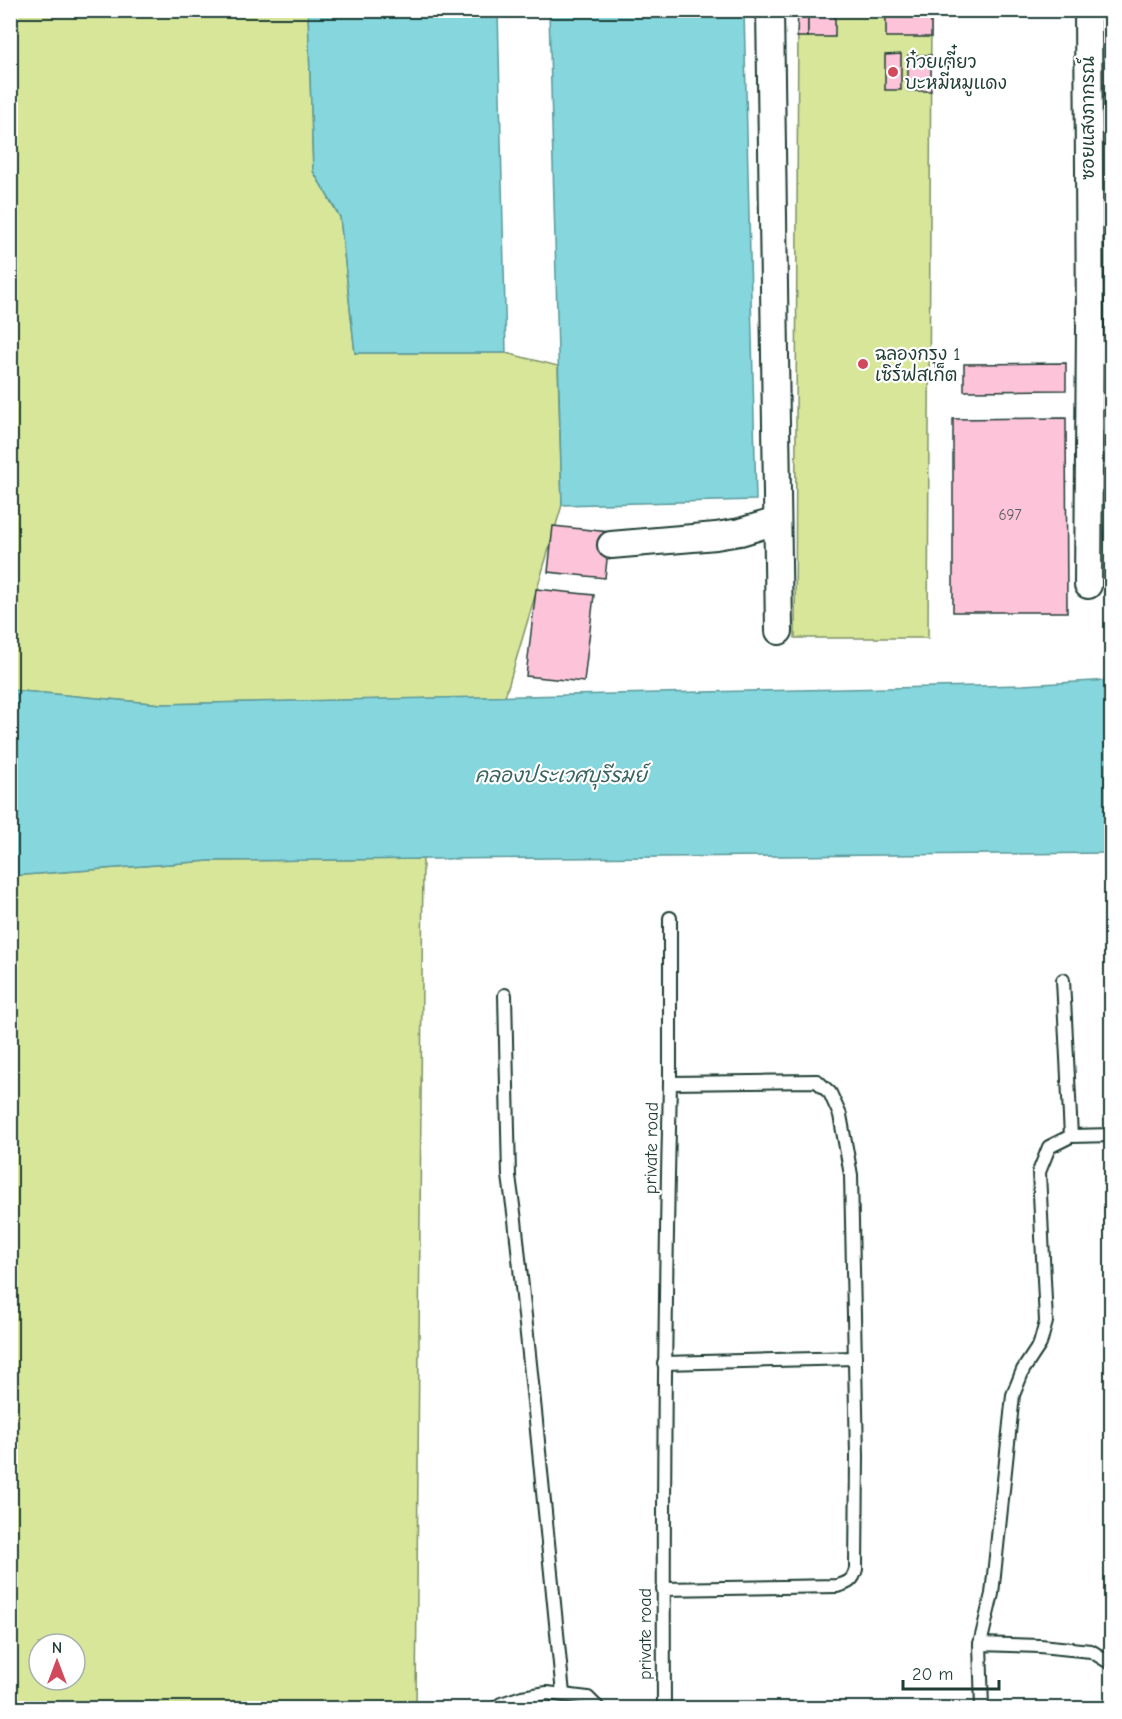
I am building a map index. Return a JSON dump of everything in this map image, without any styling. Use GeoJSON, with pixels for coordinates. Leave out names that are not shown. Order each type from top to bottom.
{"type":"FeatureCollection","features":[{"type":"Feature","properties":{"kind":"street"},"geometry":{"type":"LineString","coordinates":[[770,10],[779,631]]}},
{"type":"Feature","properties":{"kind":"street","name":"ซอยแสงภากรณ์"},"geometry":{"type":"LineString","coordinates":[[1088,10],[1090,325],[1088,585]]}},
{"type":"Feature","properties":{"kind":"street"},"geometry":{"type":"LineString","coordinates":[[611,545],[716,536],[740,532],[777,521]]}},
{"type":"Feature","properties":{"kind":"lane"},"geometry":{"type":"LineString","coordinates":[[670,918],[670,1083]]}},
{"type":"Feature","properties":{"kind":"lane"},"geometry":{"type":"LineString","coordinates":[[1063,980],[1071,1136]]}},
{"type":"Feature","properties":{"kind":"lane"},"geometry":{"type":"LineString","coordinates":[[505,995],[509,1176],[537,1421],[563,1694]]}},
{"type":"Feature","properties":{"kind":"lane","name":"private road"},"geometry":{"type":"LineString","coordinates":[[663,1589],[837,1586],[854,1578],[857,1456],[851,1175],[840,1115],[830,1093],[817,1081],[670,1083],[664,1363],[663,1589],[664,1708]]}},
{"type":"Feature","properties":{"kind":"lane"},"geometry":{"type":"LineString","coordinates":[[982,1708],[980,1644],[992,1594],[1013,1395],[1023,1370],[1040,1344],[1046,1322],[1039,1172],[1049,1147],[1071,1136],[1112,1135]]}},
{"type":"Feature","properties":{"kind":"lane"},"geometry":{"type":"LineString","coordinates":[[664,1363],[855,1359]]}},
{"type":"Feature","properties":{"kind":"lane"},"geometry":{"type":"LineString","coordinates":[[980,1644],[1091,1651],[1112,1664]]}},
{"type":"Feature","properties":{"kind":"lane"},"geometry":{"type":"LineString","coordinates":[[496,1708],[522,1697],[547,1693],[588,1698],[598,1708]]}},
{"type":"Feature","properties":{"kind":"green space"},"geometry":{"type":"Polygon","coordinates":[[[10,11],[308,11],[313,171],[340,217],[355,353],[506,353],[558,366],[562,505],[505,697],[162,704],[11,690],[10,11]]]}},
{"type":"Feature","properties":{"kind":"green space","name":"ฉลองกรุง 1 เซิร์ฟสเก็ต"},"geometry":{"type":"Polygon","coordinates":[[[798,11],[931,11],[928,638],[795,638],[798,11]]]}},
{"type":"Feature","properties":{"kind":"green space"},"geometry":{"type":"Polygon","coordinates":[[[423,859],[416,1708],[11,1708],[11,876],[209,861],[423,859]]]}},
{"type":"Feature","properties":{"kind":"water"},"geometry":{"type":"Polygon","coordinates":[[[308,11],[498,11],[506,353],[355,353],[340,217],[313,171],[308,11]]]}},
{"type":"Feature","properties":{"kind":"water"},"geometry":{"type":"Polygon","coordinates":[[[549,11],[744,11],[756,500],[562,505],[549,11]]]}},
{"type":"Feature","properties":{"kind":"water","name":"คลองประเวศบุรีรมย์"},"geometry":{"type":"Polygon","coordinates":[[[1111,680],[1111,853],[209,861],[11,876],[11,690],[162,704],[1023,685],[1111,680]]]}},
{"type":"Feature","properties":{"kind":"building"},"geometry":{"type":"Polygon","coordinates":[[[798,10],[808,10],[808,37],[797,37],[798,10]]]}},
{"type":"Feature","properties":{"kind":"building"},"geometry":{"type":"Polygon","coordinates":[[[808,10],[835,10],[835,37],[808,37],[808,10]]]}},
{"type":"Feature","properties":{"kind":"building"},"geometry":{"type":"Polygon","coordinates":[[[886,10],[931,10],[931,37],[886,37],[886,10]]]}},
{"type":"Feature","properties":{"kind":"building"},"geometry":{"type":"Polygon","coordinates":[[[1102,10],[1112,10],[1112,114],[1102,114],[1102,10]]]}},
{"type":"Feature","properties":{"kind":"building","name":"ก๋วยเตี๋ยว บะหมี่หมูแดง"},"geometry":{"type":"Polygon","coordinates":[[[901,54],[901,90],[885,90],[885,55],[901,54]]]}},
{"type":"Feature","properties":{"kind":"building"},"geometry":{"type":"Polygon","coordinates":[[[908,55],[931,55],[931,91],[908,91],[908,55]]]}},
{"type":"Feature","properties":{"kind":"building"},"geometry":{"type":"Polygon","coordinates":[[[1107,130],[1112,130],[1112,201],[1106,201],[1107,130]]]}},
{"type":"Feature","properties":{"kind":"building"},"geometry":{"type":"Polygon","coordinates":[[[1107,216],[1112,216],[1112,286],[1107,286],[1107,216]]]}},
{"type":"Feature","properties":{"kind":"building"},"geometry":{"type":"Polygon","coordinates":[[[1108,301],[1112,301],[1112,372],[1108,372],[1108,301]]]}},
{"type":"Feature","properties":{"kind":"building"},"geometry":{"type":"Polygon","coordinates":[[[1066,363],[1066,390],[964,391],[964,364],[1066,363]]]}},
{"type":"Feature","properties":{"kind":"building"},"geometry":{"type":"Polygon","coordinates":[[[1109,387],[1112,387],[1112,501],[1108,501],[1109,387]]]}},
{"type":"Feature","properties":{"kind":"building"},"geometry":{"type":"Polygon","coordinates":[[[1066,418],[1067,612],[953,612],[953,419],[1066,418]]]}},
{"type":"Feature","properties":{"kind":"building"},"geometry":{"type":"Polygon","coordinates":[[[1109,516],[1112,516],[1112,584],[1110,584],[1109,516]]]}},
{"type":"Feature","properties":{"kind":"building"},"geometry":{"type":"Polygon","coordinates":[[[553,526],[610,532],[605,578],[548,572],[553,526]]]}},
{"type":"Feature","properties":{"kind":"building"},"geometry":{"type":"Polygon","coordinates":[[[536,589],[594,595],[584,682],[526,676],[536,589]]]}},
{"type":"Feature","properties":{"kind":"place","name":"ก๋วยเตี๋ยว บะหมี่หมูแดง"},"geometry":{"type":"Point","coordinates":[893,72]}},
{"type":"Feature","properties":{"kind":"place","name":"ฉลองกรุง 1 เซิร์ฟสเก็ต"},"geometry":{"type":"Point","coordinates":[863,364]}}]}
